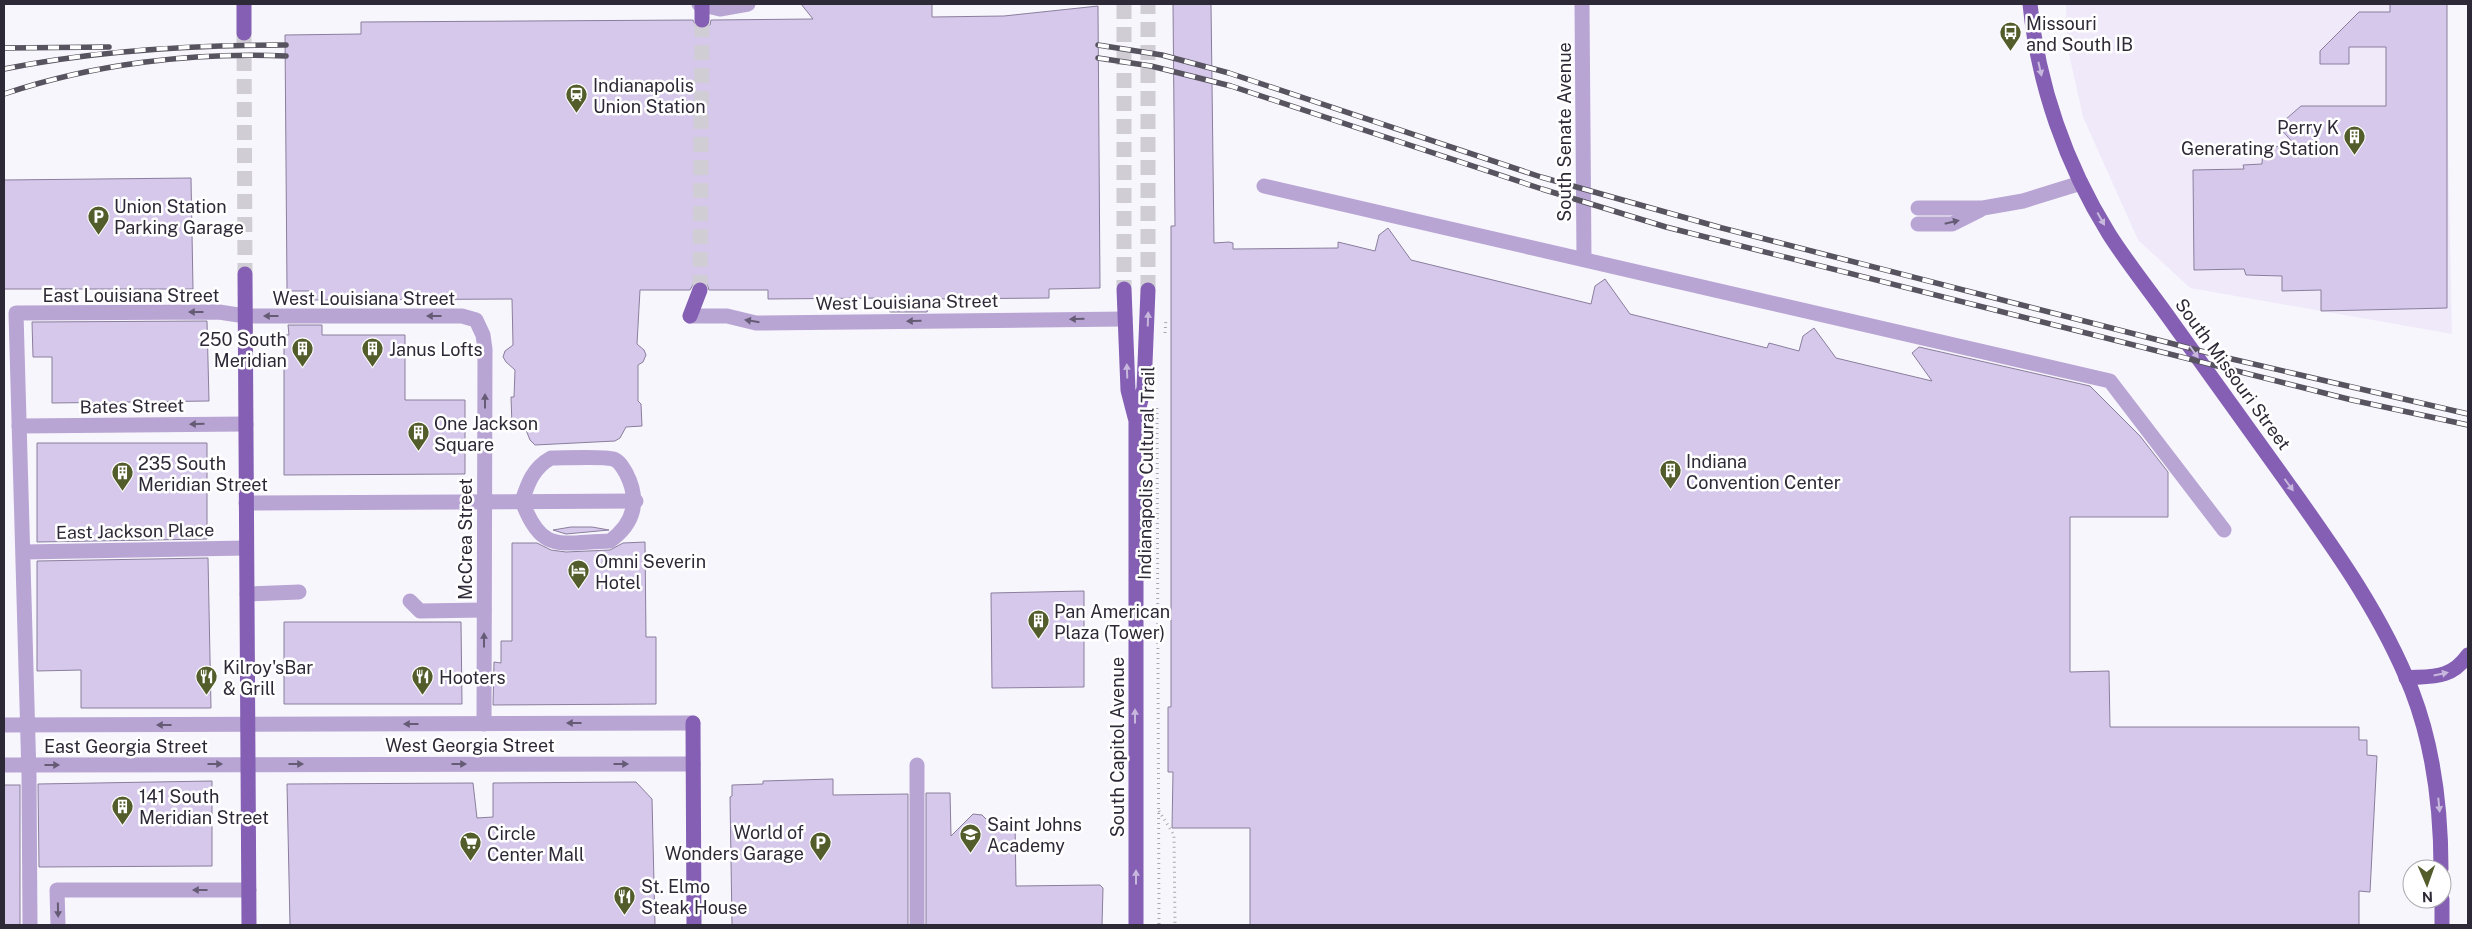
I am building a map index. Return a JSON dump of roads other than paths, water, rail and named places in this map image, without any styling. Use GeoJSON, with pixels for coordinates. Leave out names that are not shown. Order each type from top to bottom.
{"type":"FeatureCollection","features":[{"type":"Feature","properties":{"kind":"main road"},"geometry":{"type":"LineString","coordinates":[[244,4],[244,34]]}},
{"type":"Feature","properties":{"kind":"main road"},"geometry":{"type":"LineString","coordinates":[[701,4],[702,20]]}},
{"type":"Feature","properties":{"kind":"main road","name":"South Missouri Street"},"geometry":{"type":"LineString","coordinates":[[2030,4],[2036,49],[2045,88],[2058,127],[2082,183],[2109,234],[2343,561],[2377,617],[2406,678],[2420,716],[2431,757],[2439,804],[2442,859]]}},
{"type":"Feature","properties":{"kind":"main road"},"geometry":{"type":"LineString","coordinates":[[244,274],[249,925]]}},
{"type":"Feature","properties":{"kind":"main road","name":"South Capitol Avenue"},"geometry":{"type":"LineString","coordinates":[[1124,289],[1128,390],[1136,419]]}},
{"type":"Feature","properties":{"kind":"main road"},"geometry":{"type":"LineString","coordinates":[[690,316],[700,290]]}},
{"type":"Feature","properties":{"kind":"main road","name":"South Capitol Avenue"},"geometry":{"type":"LineString","coordinates":[[1136,925],[1136,419],[1144,388],[1148,290]]}},
{"type":"Feature","properties":{"kind":"main road"},"geometry":{"type":"LineString","coordinates":[[2406,678],[2447,673],[2458,667],[2468,655]]}},
{"type":"Feature","properties":{"kind":"main road"},"geometry":{"type":"LineString","coordinates":[[693,723],[694,925]]}},
{"type":"Feature","properties":{"kind":"main road"},"geometry":{"type":"LineString","coordinates":[[2442,909],[2442,925]]}},
{"type":"Feature","properties":{"kind":"street"},"geometry":{"type":"LineString","coordinates":[[701,4],[720,9],[748,4]]}},
{"type":"Feature","properties":{"kind":"street","name":"South Senate Avenue"},"geometry":{"type":"LineString","coordinates":[[1582,4],[1584,259]]}},
{"type":"Feature","properties":{"kind":"street"},"geometry":{"type":"LineString","coordinates":[[1918,208],[1983,208],[2023,201],[2082,183]]}},
{"type":"Feature","properties":{"kind":"street"},"geometry":{"type":"LineString","coordinates":[[1264,186],[2110,380],[2224,530]]}},
{"type":"Feature","properties":{"kind":"street"},"geometry":{"type":"LineString","coordinates":[[1918,224],[1952,224],[1983,208]]}},
{"type":"Feature","properties":{"kind":"street","name":"East Louisiana Street"},"geometry":{"type":"LineString","coordinates":[[19,426],[16,314],[219,312],[245,316]]}},
{"type":"Feature","properties":{"kind":"street","name":"West Louisiana Street"},"geometry":{"type":"LineString","coordinates":[[245,316],[462,316],[476,320],[480,324]]}},
{"type":"Feature","properties":{"kind":"street","name":"West Louisiana Street"},"geometry":{"type":"LineString","coordinates":[[690,316],[727,316],[756,323],[1125,319]]}},
{"type":"Feature","properties":{"kind":"street","name":"McCrea Street"},"geometry":{"type":"LineString","coordinates":[[480,324],[485,348],[484,724]]}},
{"type":"Feature","properties":{"kind":"street","name":"Bates Street"},"geometry":{"type":"LineString","coordinates":[[19,426],[246,424]]}},
{"type":"Feature","properties":{"kind":"street"},"geometry":{"type":"LineString","coordinates":[[19,426],[28,725],[30,925]]}},
{"type":"Feature","properties":{"kind":"street"},"geometry":{"type":"LineString","coordinates":[[551,458],[614,459],[622,466],[630,480],[636,501],[628,523],[610,541],[552,542],[535,531],[522,502],[529,479],[541,463],[551,458]]}},
{"type":"Feature","properties":{"kind":"street"},"geometry":{"type":"LineString","coordinates":[[246,503],[636,501]]}},
{"type":"Feature","properties":{"kind":"street","name":"East Jackson Place"},"geometry":{"type":"LineString","coordinates":[[24,552],[246,548]]}},
{"type":"Feature","properties":{"kind":"street"},"geometry":{"type":"LineString","coordinates":[[247,594],[299,592]]}},
{"type":"Feature","properties":{"kind":"street"},"geometry":{"type":"LineString","coordinates":[[410,601],[420,611],[484,610]]}},
{"type":"Feature","properties":{"kind":"street","name":"West Georgia Street"},"geometry":{"type":"LineString","coordinates":[[248,725],[693,723]]}},
{"type":"Feature","properties":{"kind":"street","name":"East Georgia Street"},"geometry":{"type":"LineString","coordinates":[[4,725],[248,725]]}},
{"type":"Feature","properties":{"kind":"street","name":"East Georgia Street"},"geometry":{"type":"LineString","coordinates":[[4,765],[248,764]]}},
{"type":"Feature","properties":{"kind":"street","name":"West Georgia Street"},"geometry":{"type":"LineString","coordinates":[[248,764],[693,764]]}},
{"type":"Feature","properties":{"kind":"street"},"geometry":{"type":"LineString","coordinates":[[917,764],[917,925]]}},
{"type":"Feature","properties":{"kind":"street"},"geometry":{"type":"LineString","coordinates":[[58,925],[57,890],[248,890]]}},
{"type":"Feature","properties":{"kind":"tunnel"},"geometry":{"type":"LineString","coordinates":[[1124,4],[1124,289]]}},
{"type":"Feature","properties":{"kind":"tunnel"},"geometry":{"type":"LineString","coordinates":[[1148,4],[1148,290]]}},
{"type":"Feature","properties":{"kind":"tunnel"},"geometry":{"type":"LineString","coordinates":[[700,290],[702,20]]}},
{"type":"Feature","properties":{"kind":"tunnel"},"geometry":{"type":"LineString","coordinates":[[244,33],[245,274]]}},
{"type":"Feature","properties":{"kind":"railway"},"geometry":{"type":"LineString","coordinates":[[4,69],[74,57],[144,50],[286,45]]}},
{"type":"Feature","properties":{"kind":"railway"},"geometry":{"type":"LineString","coordinates":[[1098,45],[1162,55],[1229,73],[1541,177],[1722,228],[2232,359],[2468,414]]}},
{"type":"Feature","properties":{"kind":"railway"},"geometry":{"type":"LineString","coordinates":[[4,48],[109,47]]}},
{"type":"Feature","properties":{"kind":"railway"},"geometry":{"type":"LineString","coordinates":[[4,94],[72,75],[143,62],[215,56],[286,56]]}},
{"type":"Feature","properties":{"kind":"railway"},"geometry":{"type":"LineString","coordinates":[[1098,58],[1151,66],[1231,86],[1542,189],[1666,227],[2352,400],[2468,425]]}},
{"type":"Feature","properties":{"kind":"place","name":"Missouri and South IB"},"geometry":{"type":"Point","coordinates":[2010,52]}},
{"type":"Feature","properties":{"kind":"place","name":"Indianapolis Union Station"},"geometry":{"type":"Point","coordinates":[577,114]}},
{"type":"Feature","properties":{"kind":"place","name":"Perry K Generating Station"},"geometry":{"type":"Point","coordinates":[2355,156]}},
{"type":"Feature","properties":{"kind":"place","name":"Union Station Parking Garage"},"geometry":{"type":"Point","coordinates":[98,235]}},
{"type":"Feature","properties":{"kind":"place","name":"250 South Meridian"},"geometry":{"type":"Point","coordinates":[303,368]}},
{"type":"Feature","properties":{"kind":"place","name":"Janus Lofts"},"geometry":{"type":"Point","coordinates":[373,368]}},
{"type":"Feature","properties":{"kind":"place","name":"One Jackson Square"},"geometry":{"type":"Point","coordinates":[418,452]}},
{"type":"Feature","properties":{"kind":"place","name":"Indiana Convention Center"},"geometry":{"type":"Point","coordinates":[1670,490]}},
{"type":"Feature","properties":{"kind":"place","name":"235 South Meridian Street"},"geometry":{"type":"Point","coordinates":[122,492]}},
{"type":"Feature","properties":{"kind":"place","name":"Omni Severin Hotel"},"geometry":{"type":"Point","coordinates":[579,590]}},
{"type":"Feature","properties":{"kind":"place","name":"Pan American Plaza (Tower)"},"geometry":{"type":"Point","coordinates":[1038,640]}},
{"type":"Feature","properties":{"kind":"place","name":"Kilroy'sBar & Grill"},"geometry":{"type":"Point","coordinates":[207,696]}},
{"type":"Feature","properties":{"kind":"place","name":"Hooters"},"geometry":{"type":"Point","coordinates":[423,696]}},
{"type":"Feature","properties":{"kind":"place","name":"141 South Meridian Street"},"geometry":{"type":"Point","coordinates":[123,825]}},
{"type":"Feature","properties":{"kind":"place","name":"Saint Johns Academy"},"geometry":{"type":"Point","coordinates":[971,853]}},
{"type":"Feature","properties":{"kind":"place","name":"World of Wonders Garage"},"geometry":{"type":"Point","coordinates":[820,861]}},
{"type":"Feature","properties":{"kind":"place","name":"Circle Center Mall"},"geometry":{"type":"Point","coordinates":[471,862]}},
{"type":"Feature","properties":{"kind":"place","name":"St. Elmo Steak House"},"geometry":{"type":"Point","coordinates":[625,915]}}]}
